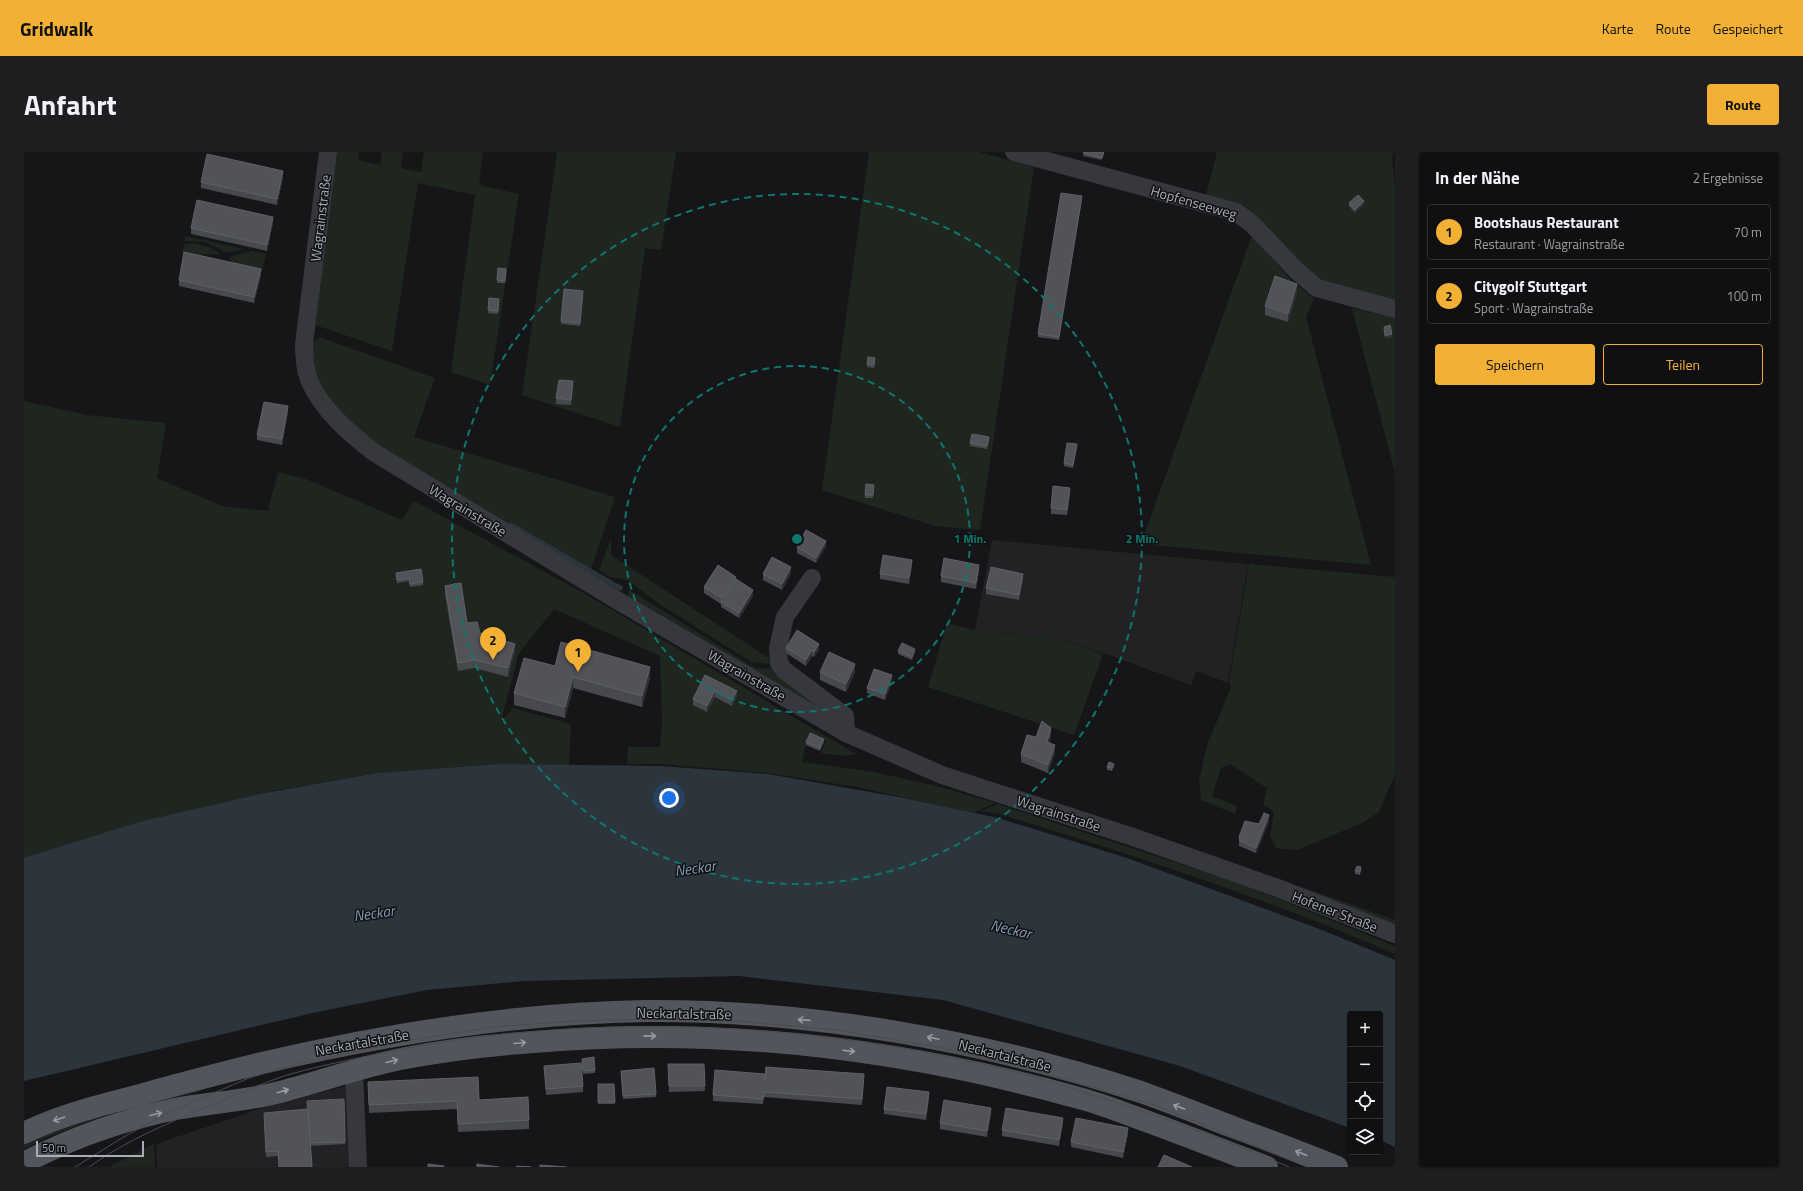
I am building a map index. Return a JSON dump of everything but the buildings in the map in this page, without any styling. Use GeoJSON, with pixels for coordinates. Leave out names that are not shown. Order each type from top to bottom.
{"type":"FeatureCollection","features":[{"type":"Feature","properties":{"kind":"main road","name":"Neckartalstraße"},"geometry":{"type":"LineString","coordinates":[[24,1133],[38,1126],[94,1107],[216,1074],[313,1051],[403,1034],[496,1021],[648,1011],[728,1014],[816,1021],[919,1035],[986,1050],[1140,1092],[1337,1167]]}},
{"type":"Feature","properties":{"kind":"main road","name":"Neckartalstraße"},"geometry":{"type":"LineString","coordinates":[[24,1163],[51,1149],[118,1124],[176,1109],[274,1093],[354,1071],[422,1056],[492,1045],[577,1038],[662,1036],[736,1038],[914,1059],[1038,1087],[1098,1104],[1267,1167]]}},
{"type":"Feature","properties":{"kind":"street","name":"Wagrainstraße"},"geometry":{"type":"LineString","coordinates":[[328,152],[304,344],[306,370],[310,381],[328,410],[353,437],[375,454],[620,602],[846,733],[942,775],[1133,837],[1275,887]]}},
{"type":"Feature","properties":{"kind":"street","name":"Hopfenseeweg"},"geometry":{"type":"LineString","coordinates":[[1014,152],[1236,212],[1252,224],[1298,272],[1317,288],[1395,309]]}},
{"type":"Feature","properties":{"kind":"street","name":"Wagrainstraße"},"geometry":{"type":"LineString","coordinates":[[812,578],[785,617],[778,648],[779,663],[784,670],[845,716],[846,733]]}},
{"type":"Feature","properties":{"kind":"street","name":"Hofener Straße"},"geometry":{"type":"LineString","coordinates":[[1275,887],[1395,934]]}},
{"type":"Feature","properties":{"kind":"street"},"geometry":{"type":"LineString","coordinates":[[354,1071],[358,1167]]}},
{"type":"Feature","properties":{"kind":"shaded area"},"geometry":{"type":"Polygon","coordinates":[[[336,152],[359,152],[358,160],[380,165],[382,152],[403,152],[401,168],[421,172],[424,152],[483,152],[479,185],[519,194],[490,385],[451,372],[475,195],[418,183],[392,351],[312,324],[336,152]]]}},
{"type":"Feature","properties":{"kind":"shaded area"},"geometry":{"type":"Polygon","coordinates":[[[557,152],[676,152],[661,250],[645,248],[620,427],[522,395],[557,152]]]}},
{"type":"Feature","properties":{"kind":"shaded area"},"geometry":{"type":"Polygon","coordinates":[[[869,152],[979,152],[1034,167],[980,530],[935,526],[822,490],[869,152]]]}},
{"type":"Feature","properties":{"kind":"shaded area"},"geometry":{"type":"Polygon","coordinates":[[[1217,152],[1393,152],[1392,161],[1395,185],[1395,301],[1320,281],[1205,199],[1217,152]]]}},
{"type":"Feature","properties":{"kind":"shaded area"},"geometry":{"type":"Polygon","coordinates":[[[1252,235],[1291,280],[1314,299],[1306,317],[1371,565],[1141,544],[1252,235]]]}},
{"type":"Feature","properties":{"kind":"shaded area"},"geometry":{"type":"Polygon","coordinates":[[[186,236],[244,249],[227,253],[205,242],[185,241],[186,236]]]}},
{"type":"Feature","properties":{"kind":"shaded area"},"geometry":{"type":"Polygon","coordinates":[[[193,243],[209,247],[221,254],[194,255],[182,253],[184,244],[193,243]]]}},
{"type":"Feature","properties":{"kind":"shaded area"},"geometry":{"type":"Polygon","coordinates":[[[252,251],[266,254],[262,272],[235,267],[229,257],[252,251]]]}},
{"type":"Feature","properties":{"kind":"shaded area"},"geometry":{"type":"Polygon","coordinates":[[[1352,308],[1395,318],[1395,473],[1352,308]]]}},
{"type":"Feature","properties":{"kind":"shaded area"},"geometry":{"type":"Polygon","coordinates":[[[319,337],[435,378],[414,437],[615,497],[591,569],[610,581],[624,586],[621,592],[382,454],[358,437],[348,425],[317,376],[311,354],[313,344],[319,337]]]}},
{"type":"Feature","properties":{"kind":"shaded area"},"geometry":{"type":"Polygon","coordinates":[[[24,401],[87,415],[166,423],[157,478],[222,506],[268,511],[278,472],[306,479],[402,520],[414,501],[587,595],[856,754],[842,756],[821,753],[826,741],[808,734],[802,762],[874,772],[937,786],[995,803],[973,813],[857,787],[768,773],[659,764],[627,764],[628,747],[660,747],[662,723],[660,656],[554,609],[519,653],[501,722],[513,708],[571,724],[569,765],[499,764],[377,773],[273,791],[24,864],[24,401]]]}},
{"type":"Feature","properties":{"kind":"shaded area"},"geometry":{"type":"Polygon","coordinates":[[[611,539],[611,555],[769,658],[769,664],[751,662],[661,605],[627,580],[610,577],[599,570],[611,539]]]}},
{"type":"Feature","properties":{"kind":"shaded area"},"geometry":{"type":"Polygon","coordinates":[[[992,540],[1248,564],[1228,683],[1196,671],[1191,685],[1106,654],[1054,638],[975,630],[992,540]]]}},
{"type":"Feature","properties":{"kind":"shaded area"},"geometry":{"type":"Polygon","coordinates":[[[1249,564],[1395,577],[1395,774],[1379,812],[1362,823],[1297,850],[1276,848],[1270,836],[1274,812],[1263,804],[1267,788],[1230,764],[1221,768],[1212,796],[1237,806],[1235,814],[1201,800],[1199,781],[1207,745],[1231,687],[1229,683],[1249,564]]]}},
{"type":"Feature","properties":{"kind":"shaded area"},"geometry":{"type":"Polygon","coordinates":[[[630,590],[750,665],[756,668],[773,669],[837,717],[627,596],[630,590]]]}},
{"type":"Feature","properties":{"kind":"shaded area"},"geometry":{"type":"Polygon","coordinates":[[[947,623],[974,630],[1054,638],[1103,654],[1074,735],[928,687],[947,623]]]}},
{"type":"Feature","properties":{"kind":"shaded area"},"geometry":{"type":"Polygon","coordinates":[[[998,804],[1244,885],[1395,946],[1395,954],[1298,914],[1199,878],[1049,829],[999,814],[981,811],[998,804]]]}},
{"type":"Feature","properties":{"kind":"shaded area"},"geometry":{"type":"Polygon","coordinates":[[[1290,883],[1395,920],[1395,926],[1290,883]]]}},
{"type":"Feature","properties":{"kind":"shaded area"},"geometry":{"type":"Polygon","coordinates":[[[229,1079],[195,1093],[116,1111],[43,1139],[24,1149],[24,1143],[113,1107],[229,1079]]]}},
{"type":"Feature","properties":{"kind":"shaded area"},"geometry":{"type":"Polygon","coordinates":[[[346,1086],[351,1167],[157,1167],[156,1144],[259,1109],[346,1086]]]}},
{"type":"Feature","properties":{"kind":"shaded area"},"geometry":{"type":"Polygon","coordinates":[[[154,1144],[155,1167],[110,1167],[114,1164],[154,1144]]]}},
{"type":"Feature","properties":{"kind":"water","name":"Neckar"},"geometry":{"type":"Polygon","coordinates":[[[499,764],[660,766],[768,774],[904,798],[998,818],[1127,858],[1317,928],[1395,960],[1395,1147],[1383,1141],[1383,1011],[1347,1011],[1347,1127],[1180,1066],[943,1000],[739,976],[524,981],[427,990],[317,1012],[24,1081],[24,858],[139,822],[265,793],[377,773],[499,764]]]}},
{"type":"Feature","properties":{"kind":"waterway"},"geometry":{"type":"LineString","coordinates":[[511,525],[620,588]]}},
{"type":"Feature","properties":{"kind":"tram line"},"geometry":{"type":"LineString","coordinates":[[75,1167],[127,1135],[176,1109],[249,1078],[282,1068],[405,1041],[494,1027],[574,1021],[652,1019],[738,1021],[836,1030],[932,1046],[1027,1068],[1155,1105],[1307,1167]]}},
{"type":"Feature","properties":{"kind":"tram line"},"geometry":{"type":"LineString","coordinates":[[89,1167],[135,1139],[167,1124],[260,1085],[298,1072],[372,1055],[453,1041],[534,1031],[616,1027],[699,1027],[781,1032],[863,1042],[943,1056],[1056,1083],[1215,1137],[1289,1167]]}},
{"type":"Feature","properties":{"kind":"place","name":"Citygolf Stuttgart"},"geometry":{"type":"Point","coordinates":[493,660]}},
{"type":"Feature","properties":{"kind":"place","name":"Bootshaus Restaurant"},"geometry":{"type":"Point","coordinates":[578,672]}}]}
